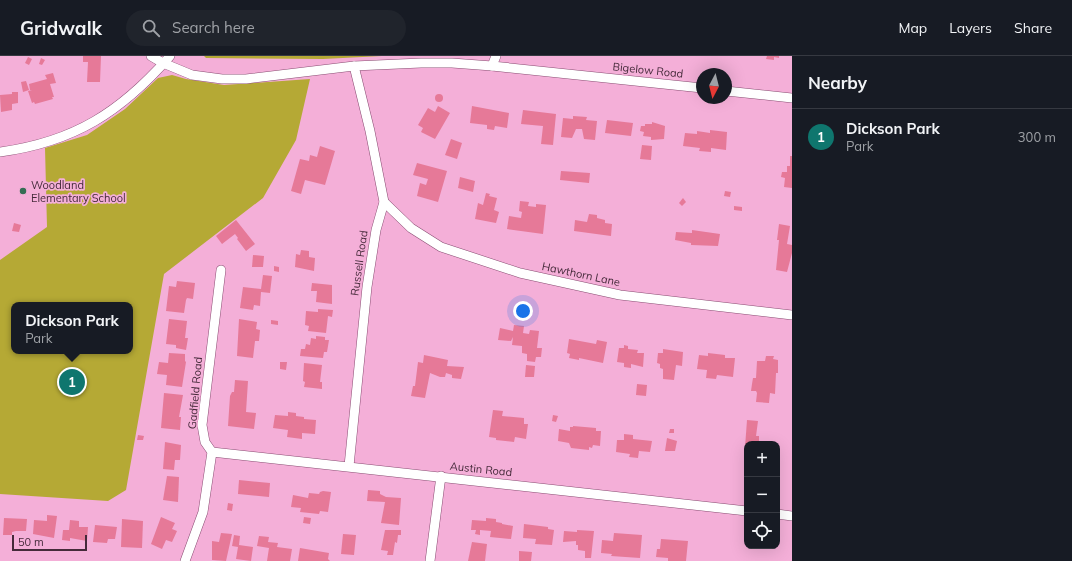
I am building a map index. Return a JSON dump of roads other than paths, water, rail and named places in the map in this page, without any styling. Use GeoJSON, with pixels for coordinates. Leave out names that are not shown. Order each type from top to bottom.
{"type":"FeatureCollection","features":[{"type":"Feature","properties":{"kind":"street","name":"Bigelow Road"},"geometry":{"type":"LineString","coordinates":[[151,56],[163,64],[192,75],[222,79],[246,79],[354,66],[421,63],[492,66],[696,87]]}},
{"type":"Feature","properties":{"kind":"street"},"geometry":{"type":"LineString","coordinates":[[0,152],[50,142],[85,128],[106,116],[123,102],[170,56]]}},
{"type":"Feature","properties":{"kind":"street"},"geometry":{"type":"LineString","coordinates":[[492,66],[496,56]]}},
{"type":"Feature","properties":{"kind":"street","name":"Russell Road"},"geometry":{"type":"LineString","coordinates":[[349,466],[368,287],[376,230],[384,202],[370,131],[354,66]]}},
{"type":"Feature","properties":{"kind":"street"},"geometry":{"type":"LineString","coordinates":[[732,92],[792,98]]}},
{"type":"Feature","properties":{"kind":"street","name":"Hawthorn Lane"},"geometry":{"type":"LineString","coordinates":[[384,202],[411,228],[441,247],[520,273],[620,295],[792,315]]}},
{"type":"Feature","properties":{"kind":"street","name":"Gadfield Road"},"geometry":{"type":"LineString","coordinates":[[212,452],[205,442],[202,425],[221,270]]}},
{"type":"Feature","properties":{"kind":"street"},"geometry":{"type":"LineString","coordinates":[[185,561],[203,512],[212,452]]}},
{"type":"Feature","properties":{"kind":"street","name":"Austin Road"},"geometry":{"type":"LineString","coordinates":[[212,452],[441,476],[744,511]]}},
{"type":"Feature","properties":{"kind":"street"},"geometry":{"type":"LineString","coordinates":[[430,561],[441,476]]}},
{"type":"Feature","properties":{"kind":"street"},"geometry":{"type":"LineString","coordinates":[[780,514],[792,516]]}},
{"type":"Feature","properties":{"kind":"place","name":"Woodland Elementary School"},"geometry":{"type":"Point","coordinates":[23,191]}},
{"type":"Feature","properties":{"kind":"place","name":"Dickson Park"},"geometry":{"type":"Point","coordinates":[72,382]}}]}
